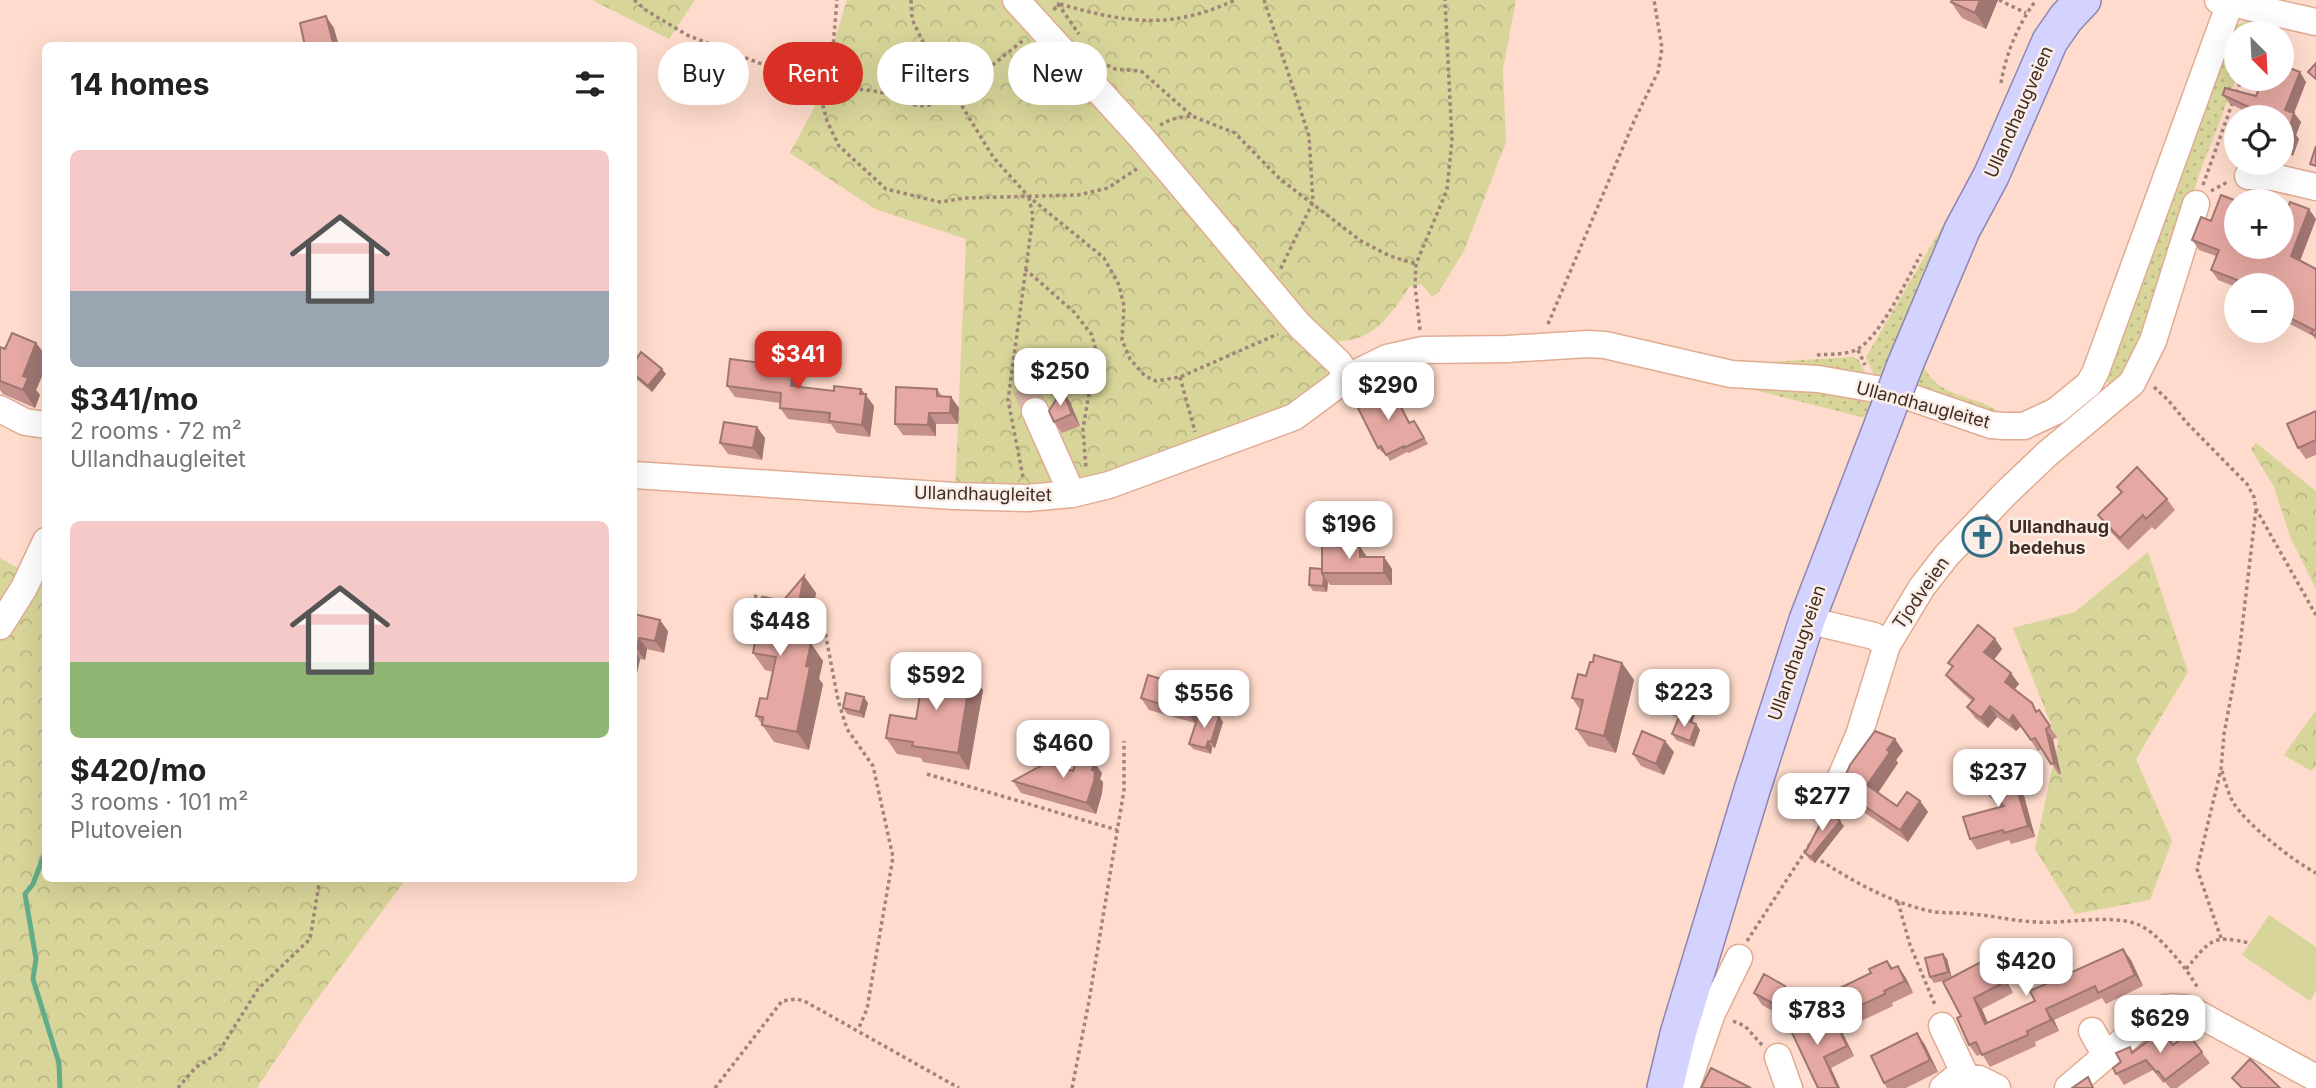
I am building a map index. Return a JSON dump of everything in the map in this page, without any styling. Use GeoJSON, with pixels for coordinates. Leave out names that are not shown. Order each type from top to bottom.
{"type":"FeatureCollection","features":[{"type":"Feature","properties":{"kind":"main road","name":"Ullandhaugveien"},"geometry":{"type":"LineString","coordinates":[[1962,230],[1991,176],[2050,41],[2083,0]]}},
{"type":"Feature","properties":{"kind":"main road","name":"Ullandhaugveien"},"geometry":{"type":"LineString","coordinates":[[1665,1088],[1678,1034],[1752,790],[1807,620],[1905,365],[1962,230],[2035,33],[2038,6]]}},
{"type":"Feature","properties":{"kind":"street"},"geometry":{"type":"LineString","coordinates":[[1016,0],[1148,146],[1299,325],[1339,363],[1348,377]]}},
{"type":"Feature","properties":{"kind":"street"},"geometry":{"type":"LineString","coordinates":[[2224,1],[2316,22]]}},
{"type":"Feature","properties":{"kind":"street","name":"Ullandhaugleitet"},"geometry":{"type":"LineString","coordinates":[[637,475],[954,496],[1027,498],[1080,493],[1109,485],[1294,417],[1348,377],[1387,358],[1423,350],[1537,348],[1588,344],[1605,345],[1731,374],[1818,379],[1907,397],[1991,425],[2024,426],[2056,411],[2089,384],[2101,359],[2224,1]]}},
{"type":"Feature","properties":{"kind":"street"},"geometry":{"type":"LineString","coordinates":[[2248,176],[2273,177],[2316,187]]}},
{"type":"Feature","properties":{"kind":"street","name":"Tjodveien"},"geometry":{"type":"LineString","coordinates":[[1829,805],[1859,735],[1887,645],[1905,613],[1947,555],[1975,524],[2047,454],[2132,383],[2153,341],[2196,204]]}},
{"type":"Feature","properties":{"kind":"street"},"geometry":{"type":"LineString","coordinates":[[2089,384],[2110,402]]}},
{"type":"Feature","properties":{"kind":"street"},"geometry":{"type":"LineString","coordinates":[[0,409],[25,422],[42,424]]}},
{"type":"Feature","properties":{"kind":"street"},"geometry":{"type":"LineString","coordinates":[[1035,411],[1080,493]]}},
{"type":"Feature","properties":{"kind":"street"},"geometry":{"type":"LineString","coordinates":[[2024,426],[2047,454]]}},
{"type":"Feature","properties":{"kind":"street"},"geometry":{"type":"LineString","coordinates":[[0,626],[24,588],[42,550]]}},
{"type":"Feature","properties":{"kind":"street","name":"Tjodveien"},"geometry":{"type":"LineString","coordinates":[[1807,620],[1874,636],[1887,645]]}},
{"type":"Feature","properties":{"kind":"street"},"geometry":{"type":"LineString","coordinates":[[1686,1088],[1712,1013],[1739,958]]}},
{"type":"Feature","properties":{"kind":"street"},"geometry":{"type":"LineString","coordinates":[[2068,1088],[2162,1008],[2177,1007],[2189,1009],[2316,1078]]}},
{"type":"Feature","properties":{"kind":"street"},"geometry":{"type":"LineString","coordinates":[[1942,1026],[1954,1083],[1979,1079],[1997,1088]]}},
{"type":"Feature","properties":{"kind":"street"},"geometry":{"type":"LineString","coordinates":[[2092,1031],[2106,1056]]}},
{"type":"Feature","properties":{"kind":"street"},"geometry":{"type":"LineString","coordinates":[[1778,1057],[1789,1088]]}},
{"type":"Feature","properties":{"kind":"path"},"geometry":{"type":"LineString","coordinates":[[634,0],[687,35],[763,64]]}},
{"type":"Feature","properties":{"kind":"path"},"geometry":{"type":"LineString","coordinates":[[833,42],[837,0]]}},
{"type":"Feature","properties":{"kind":"path"},"geometry":{"type":"LineString","coordinates":[[911,0],[912,19],[923,42]]}},
{"type":"Feature","properties":{"kind":"path"},"geometry":{"type":"LineString","coordinates":[[1058,4],[1148,22],[1186,19],[1235,0]]}},
{"type":"Feature","properties":{"kind":"path"},"geometry":{"type":"LineString","coordinates":[[1264,0],[1309,136],[1313,202],[1270,290]]}},
{"type":"Feature","properties":{"kind":"path"},"geometry":{"type":"LineString","coordinates":[[1423,350],[1415,285],[1416,264],[1447,190],[1452,139],[1445,0]]}},
{"type":"Feature","properties":{"kind":"path"},"geometry":{"type":"LineString","coordinates":[[1537,348],[1635,119],[1658,72],[1662,48],[1654,0]]}},
{"type":"Feature","properties":{"kind":"path"},"geometry":{"type":"LineString","coordinates":[[1999,0],[2038,6]]}},
{"type":"Feature","properties":{"kind":"path"},"geometry":{"type":"LineString","coordinates":[[994,62],[1041,27],[1058,4]]}},
{"type":"Feature","properties":{"kind":"path"},"geometry":{"type":"LineString","coordinates":[[1058,4],[1081,37]]}},
{"type":"Feature","properties":{"kind":"path"},"geometry":{"type":"LineString","coordinates":[[1107,65],[1115,69],[1141,71],[1192,116],[1235,133],[1280,179],[1361,240],[1390,256],[1416,264]]}},
{"type":"Feature","properties":{"kind":"path"},"geometry":{"type":"LineString","coordinates":[[2196,204],[2237,91]]}},
{"type":"Feature","properties":{"kind":"path"},"geometry":{"type":"LineString","coordinates":[[823,105],[839,146],[886,189],[940,202],[965,198],[1078,195],[1108,188],[1172,118],[1192,116]]}},
{"type":"Feature","properties":{"kind":"path"},"geometry":{"type":"LineString","coordinates":[[962,105],[993,157],[1028,196],[1104,258],[1119,285],[1124,306],[1122,340],[1130,359],[1144,376],[1156,381],[1180,377],[1299,325]]}},
{"type":"Feature","properties":{"kind":"path"},"geometry":{"type":"LineString","coordinates":[[2196,204],[2218,186],[2248,176]]}},
{"type":"Feature","properties":{"kind":"path"},"geometry":{"type":"LineString","coordinates":[[1027,498],[1007,400],[1032,216],[1028,196]]}},
{"type":"Feature","properties":{"kind":"path"},"geometry":{"type":"LineString","coordinates":[[1808,356],[1847,353],[1858,349],[1878,328],[1925,247]]}},
{"type":"Feature","properties":{"kind":"path"},"geometry":{"type":"LineString","coordinates":[[1025,269],[1074,312],[1092,335],[1096,351],[1083,429],[1080,493]]}},
{"type":"Feature","properties":{"kind":"path"},"geometry":{"type":"LineString","coordinates":[[1858,349],[1863,360]]}},
{"type":"Feature","properties":{"kind":"path"},"geometry":{"type":"LineString","coordinates":[[1180,377],[1200,451]]}},
{"type":"Feature","properties":{"kind":"path"},"geometry":{"type":"LineString","coordinates":[[2151,385],[2246,484],[2254,497],[2256,509],[2239,654],[2224,734],[2221,769],[2197,869],[2221,938]]}},
{"type":"Feature","properties":{"kind":"path"},"geometry":{"type":"LineString","coordinates":[[2256,509],[2316,615]]}},
{"type":"Feature","properties":{"kind":"path"},"geometry":{"type":"LineString","coordinates":[[754,596],[773,600]]}},
{"type":"Feature","properties":{"kind":"path"},"geometry":{"type":"LineString","coordinates":[[804,603],[812,605],[822,616],[838,700],[847,729],[873,766],[891,842],[892,857],[867,1009],[858,1030]]}},
{"type":"Feature","properties":{"kind":"path"},"geometry":{"type":"LineString","coordinates":[[1072,1088],[1124,790],[1124,741]]}},
{"type":"Feature","properties":{"kind":"path"},"geometry":{"type":"LineString","coordinates":[[2221,769],[2232,801],[2243,815],[2302,866],[2316,873]]}},
{"type":"Feature","properties":{"kind":"path"},"geometry":{"type":"LineString","coordinates":[[927,774],[1117,830]]}},
{"type":"Feature","properties":{"kind":"path"},"geometry":{"type":"LineString","coordinates":[[1739,958],[1752,931],[1815,836]]}},
{"type":"Feature","properties":{"kind":"path"},"geometry":{"type":"LineString","coordinates":[[1805,852],[1898,902],[1933,912],[2035,922],[2123,920],[2150,931],[2186,969],[2217,1024]]}},
{"type":"Feature","properties":{"kind":"path"},"geometry":{"type":"LineString","coordinates":[[178,1088],[195,1068],[218,1053],[258,989],[310,939],[319,882]]}},
{"type":"Feature","properties":{"kind":"path"},"geometry":{"type":"LineString","coordinates":[[1898,902],[1910,945],[1932,994],[1942,1026]]}},
{"type":"Feature","properties":{"kind":"path"},"geometry":{"type":"LineString","coordinates":[[2186,969],[2208,944],[2221,938],[2249,943]]}},
{"type":"Feature","properties":{"kind":"path"},"geometry":{"type":"LineString","coordinates":[[715,1088],[782,1001],[797,999],[858,1030],[959,1088]]}},
{"type":"Feature","properties":{"kind":"path"},"geometry":{"type":"LineString","coordinates":[[1712,1013],[1745,1026],[1762,1046],[1778,1057]]}},
{"type":"Feature","properties":{"kind":"green space"},"geometry":{"type":"Polygon","coordinates":[[[592,0],[695,0],[669,39],[592,0]]]}},
{"type":"Feature","properties":{"kind":"green space"},"geometry":{"type":"Polygon","coordinates":[[[847,0],[1516,0],[1503,69],[1506,142],[1464,251],[1438,293],[1432,297],[1421,284],[1409,287],[1381,324],[1362,336],[1340,341],[1319,360],[1330,378],[1305,401],[1090,482],[955,492],[966,239],[875,209],[790,153],[815,105],[863,105],[863,42],[834,42],[847,0]]]}},
{"type":"Feature","properties":{"kind":"green space"},"geometry":{"type":"Polygon","coordinates":[[[2224,51],[2224,91],[2231,91],[2199,175],[2148,341],[2112,388],[2104,377],[2224,51]]]}},
{"type":"Feature","properties":{"kind":"green space"},"geometry":{"type":"Polygon","coordinates":[[[1971,177],[1883,384],[1877,382],[1866,357],[1971,177]]]}},
{"type":"Feature","properties":{"kind":"green space"},"geometry":{"type":"Polygon","coordinates":[[[1853,357],[1858,359],[1869,380],[1739,364],[1853,357]]]}},
{"type":"Feature","properties":{"kind":"green space"},"geometry":{"type":"Polygon","coordinates":[[[1916,366],[1925,368],[1935,382],[1948,391],[1984,404],[2010,418],[1908,389],[1916,366]]]}},
{"type":"Feature","properties":{"kind":"green space"},"geometry":{"type":"Polygon","coordinates":[[[1734,385],[1878,396],[1869,419],[1734,385]]]}},
{"type":"Feature","properties":{"kind":"green space"},"geometry":{"type":"Polygon","coordinates":[[[2256,443],[2316,491],[2316,589],[2291,539],[2274,487],[2251,449],[2256,443]]]}},
{"type":"Feature","properties":{"kind":"green space"},"geometry":{"type":"Polygon","coordinates":[[[2148,552],[2188,672],[2136,759],[2172,841],[2150,900],[2075,914],[2035,849],[2058,742],[2013,628],[2075,612],[2148,552]]]}},
{"type":"Feature","properties":{"kind":"green space"},"geometry":{"type":"Polygon","coordinates":[[[0,558],[42,581],[42,882],[404,882],[312,1006],[257,1088],[0,1088],[0,558]]]}},
{"type":"Feature","properties":{"kind":"green space"},"geometry":{"type":"Polygon","coordinates":[[[2316,710],[2316,766],[2311,771],[2284,755],[2316,710]]]}},
{"type":"Feature","properties":{"kind":"green space"},"geometry":{"type":"Polygon","coordinates":[[[2269,915],[2316,947],[2316,991],[2310,1001],[2242,955],[2269,915]]]}},
{"type":"Feature","properties":{"kind":"building"},"geometry":{"type":"Polygon","coordinates":[[[1980,0],[1975,13],[1951,2],[1980,0]]]}},
{"type":"Feature","properties":{"kind":"building"},"geometry":{"type":"Polygon","coordinates":[[[326,16],[333,42],[304,42],[300,23],[326,16]]]}},
{"type":"Feature","properties":{"kind":"building"},"geometry":{"type":"Polygon","coordinates":[[[2316,63],[2316,79],[2308,72],[2316,63]]]}},
{"type":"Feature","properties":{"kind":"building"},"geometry":{"type":"Polygon","coordinates":[[[2294,70],[2300,72],[2294,87],[2294,70]]]}},
{"type":"Feature","properties":{"kind":"building"},"geometry":{"type":"Polygon","coordinates":[[[2224,91],[2237,91],[2256,96],[2258,91],[2292,91],[2287,105],[2245,105],[2223,95],[2224,91]]]}},
{"type":"Feature","properties":{"kind":"building"},"geometry":{"type":"Polygon","coordinates":[[[2316,146],[2316,166],[2310,164],[2316,146]]]}},
{"type":"Feature","properties":{"kind":"building"},"geometry":{"type":"Polygon","coordinates":[[[2221,195],[2224,196],[2224,259],[2294,258],[2316,269],[2316,336],[2311,333],[2314,330],[2294,320],[2294,273],[2224,275],[2211,270],[2219,250],[2192,240],[2201,217],[2211,221],[2221,195]]]}},
{"type":"Feature","properties":{"kind":"building"},"geometry":{"type":"Polygon","coordinates":[[[2294,203],[2309,209],[2294,248],[2294,203]]]}},
{"type":"Feature","properties":{"kind":"building"},"geometry":{"type":"Polygon","coordinates":[[[12,333],[36,343],[23,376],[28,378],[23,390],[0,381],[0,347],[5,349],[12,333]]]}},
{"type":"Feature","properties":{"kind":"building"},"geometry":{"type":"Polygon","coordinates":[[[641,352],[662,369],[648,386],[637,377],[637,358],[641,352]]]}},
{"type":"Feature","properties":{"kind":"building"},"geometry":{"type":"Polygon","coordinates":[[[730,359],[794,367],[791,386],[834,391],[834,386],[861,389],[860,394],[866,394],[862,425],[829,421],[830,413],[780,408],[781,393],[727,386],[730,359]]]}},
{"type":"Feature","properties":{"kind":"building"},"geometry":{"type":"Polygon","coordinates":[[[896,387],[937,389],[937,396],[951,397],[950,413],[929,413],[928,425],[895,424],[896,387]]]}},
{"type":"Feature","properties":{"kind":"building"},"geometry":{"type":"Polygon","coordinates":[[[1391,387],[1409,423],[1414,421],[1424,438],[1386,455],[1381,446],[1378,448],[1355,402],[1391,387]]]}},
{"type":"Feature","properties":{"kind":"building"},"geometry":{"type":"Polygon","coordinates":[[[1062,390],[1072,414],[1054,422],[1049,411],[1062,390]]]}},
{"type":"Feature","properties":{"kind":"building"},"geometry":{"type":"Polygon","coordinates":[[[2316,411],[2316,440],[2298,448],[2287,424],[2316,411]]]}},
{"type":"Feature","properties":{"kind":"building"},"geometry":{"type":"Polygon","coordinates":[[[724,422],[757,427],[753,448],[720,443],[724,422]]]}},
{"type":"Feature","properties":{"kind":"building"},"geometry":{"type":"Polygon","coordinates":[[[2137,467],[2167,499],[2146,519],[2143,515],[2120,538],[2098,515],[2122,492],[2117,487],[2137,467]]]}},
{"type":"Feature","properties":{"kind":"building"},"geometry":{"type":"Polygon","coordinates":[[[1987,515],[1993,522],[1969,545],[1964,539],[1987,515]]]}},
{"type":"Feature","properties":{"kind":"building"},"geometry":{"type":"Polygon","coordinates":[[[1322,546],[1360,547],[1360,557],[1384,557],[1384,573],[1322,573],[1322,546]]]}},
{"type":"Feature","properties":{"kind":"building"},"geometry":{"type":"Polygon","coordinates":[[[1310,568],[1322,569],[1323,586],[1309,585],[1310,568]]]}},
{"type":"Feature","properties":{"kind":"building"},"geometry":{"type":"Polygon","coordinates":[[[804,576],[792,640],[811,643],[806,666],[810,667],[797,732],[762,725],[763,717],[756,716],[760,698],[767,699],[776,657],[753,653],[757,630],[736,626],[740,603],[762,608],[764,597],[783,601],[804,576]]]}},
{"type":"Feature","properties":{"kind":"building"},"geometry":{"type":"Polygon","coordinates":[[[637,615],[660,620],[655,641],[639,638],[637,649],[637,615]]]}},
{"type":"Feature","properties":{"kind":"building"},"geometry":{"type":"Polygon","coordinates":[[[1978,625],[1995,639],[1984,652],[2011,673],[2005,682],[2032,703],[2036,712],[2039,710],[2050,726],[2046,729],[2054,763],[2051,764],[2035,738],[2031,740],[2013,715],[2009,721],[1990,706],[1981,718],[1967,707],[1974,699],[1946,675],[1953,666],[1948,663],[1978,625]]]}},
{"type":"Feature","properties":{"kind":"building"},"geometry":{"type":"Polygon","coordinates":[[[1594,655],[1622,663],[1604,736],[1576,729],[1583,700],[1572,698],[1578,674],[1586,676],[1594,655]]]}},
{"type":"Feature","properties":{"kind":"building"},"geometry":{"type":"Polygon","coordinates":[[[925,666],[971,673],[958,753],[912,746],[913,742],[886,738],[890,715],[916,719],[925,666]]]}},
{"type":"Feature","properties":{"kind":"building"},"geometry":{"type":"Polygon","coordinates":[[[1148,675],[1194,689],[1187,712],[1141,698],[1148,675]]]}},
{"type":"Feature","properties":{"kind":"building"},"geometry":{"type":"Polygon","coordinates":[[[1659,676],[1692,689],[1684,711],[1650,698],[1659,676]]]}},
{"type":"Feature","properties":{"kind":"building"},"geometry":{"type":"Polygon","coordinates":[[[846,693],[864,697],[860,712],[843,708],[846,693]]]}},
{"type":"Feature","properties":{"kind":"building"},"geometry":{"type":"Polygon","coordinates":[[[1200,711],[1219,716],[1211,742],[1208,741],[1206,748],[1189,744],[1200,711]]]}},
{"type":"Feature","properties":{"kind":"building"},"geometry":{"type":"Polygon","coordinates":[[[1679,717],[1696,724],[1690,741],[1672,734],[1679,717]]]}},
{"type":"Feature","properties":{"kind":"building"},"geometry":{"type":"Polygon","coordinates":[[[1642,731],[1665,741],[1656,764],[1633,754],[1642,731]]]}},
{"type":"Feature","properties":{"kind":"building"},"geometry":{"type":"Polygon","coordinates":[[[1875,731],[1895,739],[1887,750],[1890,752],[1867,785],[1897,806],[1907,792],[1920,801],[1900,830],[1854,799],[1859,792],[1843,781],[1850,765],[1875,731]]]}},
{"type":"Feature","properties":{"kind":"building"},"geometry":{"type":"Polygon","coordinates":[[[1078,757],[1094,762],[1094,781],[1087,803],[1013,781],[1046,763],[1073,771],[1078,757]]]}},
{"type":"Feature","properties":{"kind":"building"},"geometry":{"type":"Polygon","coordinates":[[[1997,768],[2016,786],[2028,826],[1970,839],[1963,817],[2004,806],[1982,786],[1997,768]]]}},
{"type":"Feature","properties":{"kind":"building"},"geometry":{"type":"Polygon","coordinates":[[[1831,813],[1840,821],[1811,857],[1805,853],[1825,815],[1831,813]]]}},
{"type":"Feature","properties":{"kind":"building"},"geometry":{"type":"Polygon","coordinates":[[[2123,949],[2135,975],[2098,993],[2095,986],[2046,1009],[2051,1020],[2027,1031],[2028,1035],[1982,1055],[1976,1042],[1969,1045],[1957,1018],[1961,1016],[1943,982],[1992,956],[2005,982],[1974,998],[1985,1024],[2035,1001],[2030,991],[2123,949]]]}},
{"type":"Feature","properties":{"kind":"building"},"geometry":{"type":"Polygon","coordinates":[[[1943,954],[1948,972],[1930,977],[1925,958],[1943,954]]]}},
{"type":"Feature","properties":{"kind":"building"},"geometry":{"type":"Polygon","coordinates":[[[1887,961],[1891,969],[1898,966],[1905,981],[1851,1010],[1840,988],[1871,973],[1869,969],[1887,961]]]}},
{"type":"Feature","properties":{"kind":"building"},"geometry":{"type":"Polygon","coordinates":[[[1764,974],[1785,986],[1774,1004],[1754,993],[1764,974]]]}},
{"type":"Feature","properties":{"kind":"building"},"geometry":{"type":"Polygon","coordinates":[[[1803,1010],[1813,1032],[1835,1021],[1847,1046],[1824,1057],[1838,1088],[1818,1088],[1785,1018],[1803,1010]]]}},
{"type":"Feature","properties":{"kind":"building"},"geometry":{"type":"Polygon","coordinates":[[[2162,1030],[2173,1045],[2188,1034],[2202,1052],[2165,1080],[2146,1060],[2116,1074],[2113,1068],[2121,1062],[2116,1053],[2130,1047],[2132,1053],[2162,1030]]]}},
{"type":"Feature","properties":{"kind":"building"},"geometry":{"type":"Polygon","coordinates":[[[1917,1033],[1930,1060],[1884,1083],[1871,1056],[1917,1033]]]}},
{"type":"Feature","properties":{"kind":"building"},"geometry":{"type":"Polygon","coordinates":[[[2250,1059],[2280,1088],[2242,1088],[2232,1078],[2250,1059]]]}},
{"type":"Feature","properties":{"kind":"building"},"geometry":{"type":"Polygon","coordinates":[[[1711,1068],[1751,1088],[1701,1088],[1711,1068]]]}},
{"type":"Feature","properties":{"kind":"building"},"geometry":{"type":"Polygon","coordinates":[[[2088,1077],[2093,1088],[2072,1088],[2088,1077]]]}},
{"type":"Feature","properties":{"kind":"waterway"},"geometry":{"type":"LineString","coordinates":[[42,860],[33,884],[25,894],[36,959],[33,979],[59,1063],[60,1088]]}},
{"type":"Feature","properties":{"kind":"tunnel"},"geometry":{"type":"LineString","coordinates":[[1026,388],[1035,411]]}},
{"type":"Feature","properties":{"kind":"place","name":"Ullandhaug bedehus"},"geometry":{"type":"Point","coordinates":[1982,537]}}]}
